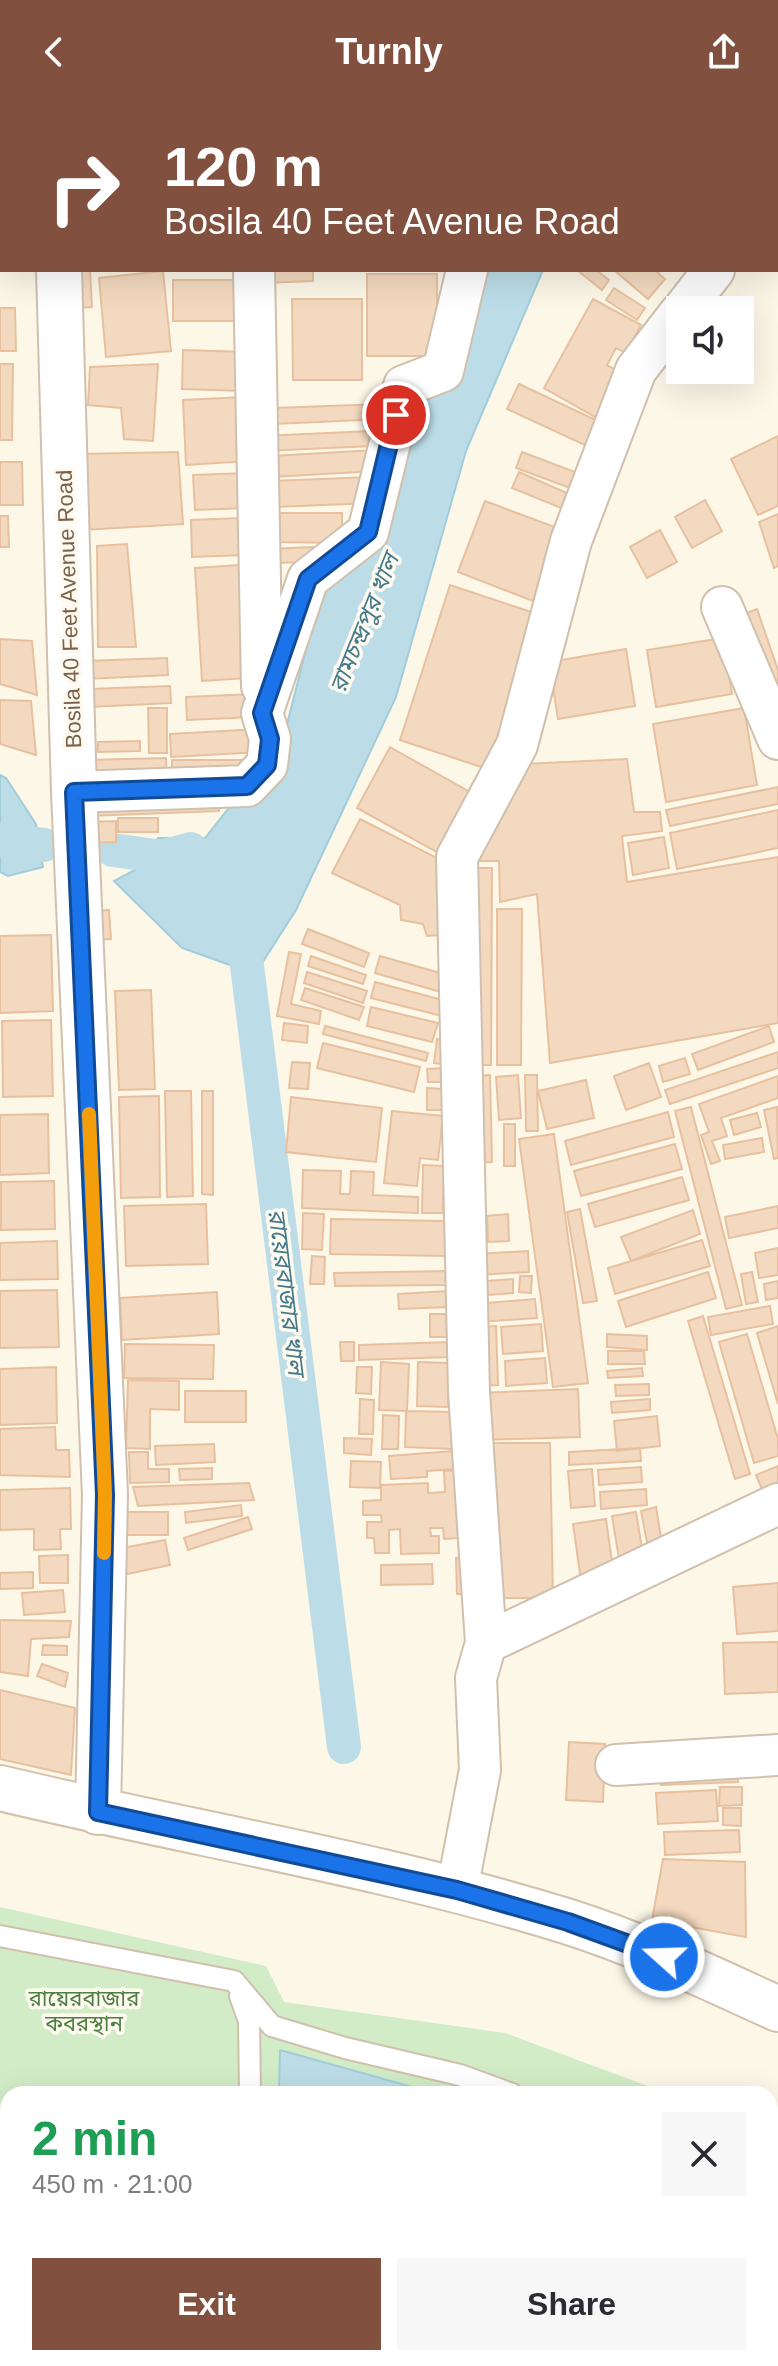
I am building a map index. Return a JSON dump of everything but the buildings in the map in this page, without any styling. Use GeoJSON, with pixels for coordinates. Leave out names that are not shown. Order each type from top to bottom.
{"type":"FeatureCollection","features":[{"type":"Feature","properties":{"kind":"street","name":"Bosila 40 Feet Avenue Road"},"geometry":{"type":"LineString","coordinates":[[59,272],[74,792],[105,1495],[98,1812]]}},
{"type":"Feature","properties":{"kind":"street"},"geometry":{"type":"LineString","coordinates":[[74,792],[247,786],[267,765],[270,739],[262,713],[254,272]]}},
{"type":"Feature","properties":{"kind":"street"},"geometry":{"type":"LineString","coordinates":[[262,713],[308,579],[368,532],[404,386],[443,371],[467,272]]}},
{"type":"Feature","properties":{"kind":"street"},"geometry":{"type":"LineString","coordinates":[[694,296],[712,272]]}},
{"type":"Feature","properties":{"kind":"street"},"geometry":{"type":"LineString","coordinates":[[457,1890],[480,1770],[476,1678],[486,1643],[469,1392],[457,857],[517,745],[571,541],[636,370],[666,331]]}},
{"type":"Feature","properties":{"kind":"street"},"geometry":{"type":"LineString","coordinates":[[722,607],[778,739]]}},
{"type":"Feature","properties":{"kind":"street"},"geometry":{"type":"LineString","coordinates":[[486,1643],[778,1504]]}},
{"type":"Feature","properties":{"kind":"street"},"geometry":{"type":"LineString","coordinates":[[616,1765],[778,1755]]}},
{"type":"Feature","properties":{"kind":"street"},"geometry":{"type":"LineString","coordinates":[[0,1788],[457,1890],[568,1922],[664,1957],[778,2009]]}},
{"type":"Feature","properties":{"kind":"lane"},"geometry":{"type":"LineString","coordinates":[[0,1936],[234,1981],[272,2026],[345,2048],[460,2075],[490,2086]]}},
{"type":"Feature","properties":{"kind":"lane"},"geometry":{"type":"LineString","coordinates":[[234,1981],[249,2021],[250,2086]]}},
{"type":"Feature","properties":{"kind":"green space","name":"রায়েরবাজার কবরস্থান"},"geometry":{"type":"Polygon","coordinates":[[[0,1907],[266,1966],[284,2002],[505,2033],[647,2086],[0,2086],[0,1907]]]}},
{"type":"Feature","properties":{"kind":"water"},"geometry":{"type":"Polygon","coordinates":[[[474,272],[542,272],[466,451],[396,697],[296,910],[255,974],[182,948],[114,881],[135,870],[158,838],[205,838],[232,804],[276,768],[324,578],[402,437],[474,272]]]}},
{"type":"Feature","properties":{"kind":"water"},"geometry":{"type":"Polygon","coordinates":[[[0,775],[6,778],[36,824],[43,867],[8,876],[0,872],[0,775]]]}},
{"type":"Feature","properties":{"kind":"water"},"geometry":{"type":"Polygon","coordinates":[[[280,2050],[409,2086],[279,2086],[280,2050]]]}},
{"type":"Feature","properties":{"kind":"waterway"},"geometry":{"type":"LineString","coordinates":[[0,840],[44,845]]}},
{"type":"Feature","properties":{"kind":"waterway","name":"রামচন্দ্রপুর খাল"},"geometry":{"type":"LineString","coordinates":[[113,850],[162,857],[191,849]]}},
{"type":"Feature","properties":{"kind":"waterway","name":"রায়েরবাজার খাল"},"geometry":{"type":"LineString","coordinates":[[242,925],[344,1747]]}},
{"type":"Feature","properties":{"kind":"slow traffic"},"geometry":{"type":"LineString","coordinates":[[89,1114],[105,1495],[104,1553]]}},
{"type":"Feature","properties":{"kind":"route"},"geometry":{"type":"LineString","coordinates":[[396,415],[368,532],[308,579],[262,713],[270,739],[267,765],[247,786],[74,792],[105,1495],[98,1812],[457,1890],[568,1922],[664,1957]]}}]}
